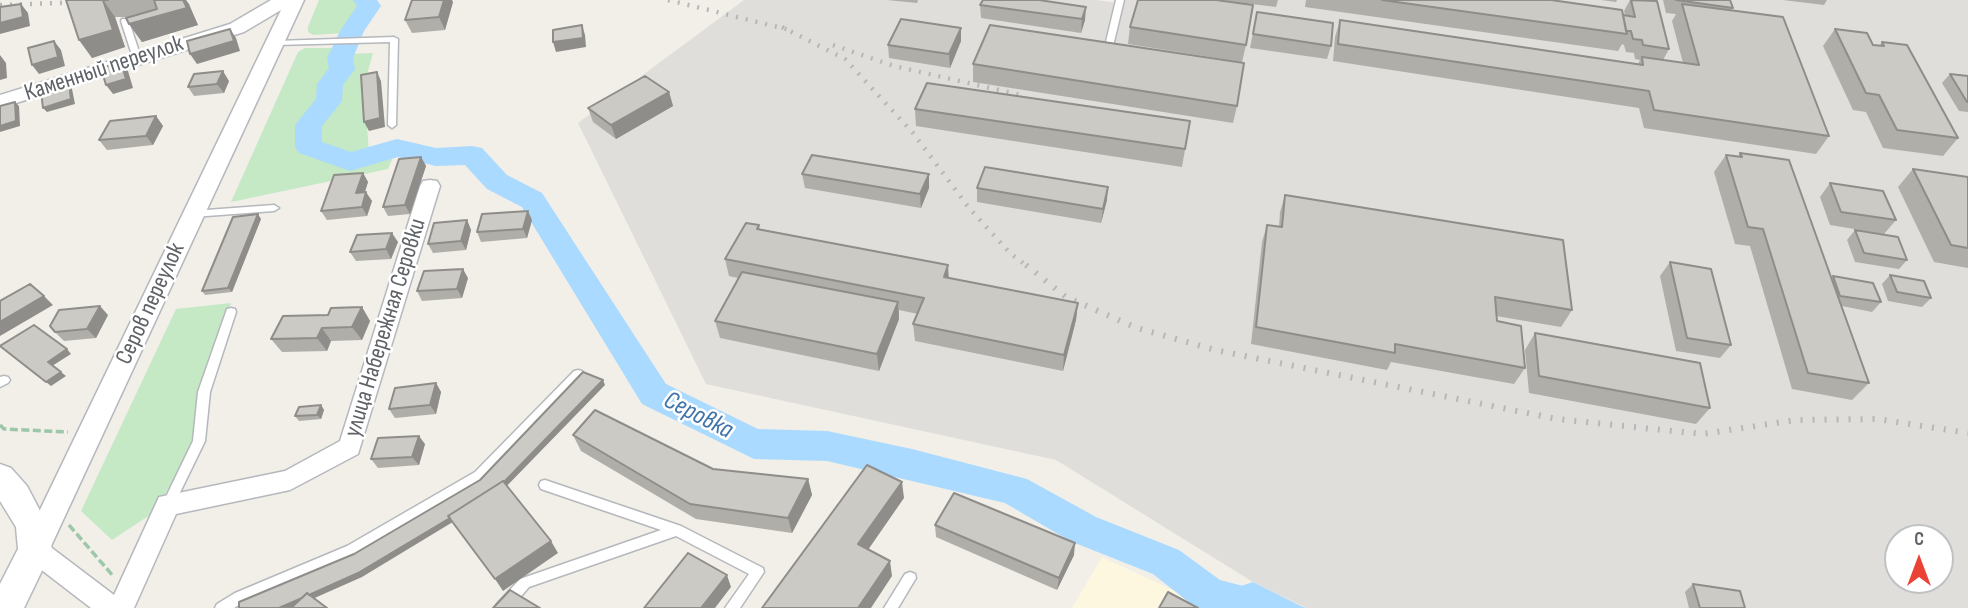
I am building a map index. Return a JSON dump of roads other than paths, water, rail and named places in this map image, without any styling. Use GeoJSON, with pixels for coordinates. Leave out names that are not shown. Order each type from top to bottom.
{"type":"FeatureCollection","features":[{"type":"Feature","properties":{"kind":"main road"},"geometry":{"type":"LineString","coordinates":[[0,478],[16,496],[32,526],[35,550]]}},
{"type":"Feature","properties":{"kind":"main road","name":"Серов переулок"},"geometry":{"type":"LineString","coordinates":[[6,608],[35,550]]}},
{"type":"Feature","properties":{"kind":"street","name":"Каменный переулок"},"geometry":{"type":"LineString","coordinates":[[0,102],[237,28],[283,0]]}},
{"type":"Feature","properties":{"kind":"street","name":"Серов переулок"},"geometry":{"type":"LineString","coordinates":[[35,550],[295,0]]}},
{"type":"Feature","properties":{"kind":"street"},"geometry":{"type":"LineString","coordinates":[[237,28],[266,25],[280,36]]}},
{"type":"Feature","properties":{"kind":"street","name":"улица Набережная Серовки"},"geometry":{"type":"LineString","coordinates":[[168,505],[290,480],[350,447],[430,186]]}},
{"type":"Feature","properties":{"kind":"street"},"geometry":{"type":"LineString","coordinates":[[35,550],[118,600],[168,505]]}},
{"type":"Feature","properties":{"kind":"lane"},"geometry":{"type":"LineString","coordinates":[[1109,46],[1121,0]]}},
{"type":"Feature","properties":{"kind":"lane"},"geometry":{"type":"LineString","coordinates":[[125,21],[137,58]]}},
{"type":"Feature","properties":{"kind":"lane"},"geometry":{"type":"LineString","coordinates":[[280,36],[329,41],[394,39],[392,125]]}},
{"type":"Feature","properties":{"kind":"lane"},"geometry":{"type":"LineString","coordinates":[[193,214],[274,208]]}},
{"type":"Feature","properties":{"kind":"lane"},"geometry":{"type":"LineString","coordinates":[[168,505],[199,441],[204,392],[231,312]]}},
{"type":"Feature","properties":{"kind":"lane"},"geometry":{"type":"LineString","coordinates":[[222,608],[240,597],[351,551],[479,476],[578,374]]}},
{"type":"Feature","properties":{"kind":"lane"},"geometry":{"type":"LineString","coordinates":[[545,485],[677,530],[758,572],[732,608]]}},
{"type":"Feature","properties":{"kind":"lane"},"geometry":{"type":"LineString","coordinates":[[502,608],[525,583],[677,530]]}},
{"type":"Feature","properties":{"kind":"lane"},"geometry":{"type":"LineString","coordinates":[[891,608],[910,578]]}},
{"type":"Feature","properties":{"kind":"water"},"geometry":{"type":"Polygon","coordinates":[[[1253,582],[1307,608],[1232,608],[1211,596],[1253,582]]]}},
{"type":"Feature","properties":{"kind":"waterway","name":"Серовка"},"geometry":{"type":"LineString","coordinates":[[365,0],[369,6],[352,31],[340,58],[342,69],[330,84],[329,101],[308,125],[309,147],[350,162],[397,148],[436,157],[472,155],[497,182],[532,200],[654,394],[754,444],[827,446],[1014,490],[1083,529],[1166,562],[1211,596],[1264,608]]}},
{"type":"Feature","properties":{"kind":"railway"},"geometry":{"type":"LineString","coordinates":[[668,0],[786,29]]}},
{"type":"Feature","properties":{"kind":"railway"},"geometry":{"type":"LineString","coordinates":[[0,5],[87,2]]}},
{"type":"Feature","properties":{"kind":"railway"},"geometry":{"type":"LineString","coordinates":[[782,27],[786,29]]}},
{"type":"Feature","properties":{"kind":"railway"},"geometry":{"type":"LineString","coordinates":[[786,29],[790,30]]}},
{"type":"Feature","properties":{"kind":"railway"},"geometry":{"type":"LineString","coordinates":[[786,29],[845,59],[913,133],[969,208],[1010,253],[1028,267]]}},
{"type":"Feature","properties":{"kind":"railway"},"geometry":{"type":"LineString","coordinates":[[833,45],[894,66],[1025,96]]}},
{"type":"Feature","properties":{"kind":"railway"},"geometry":{"type":"LineString","coordinates":[[1026,265],[1066,297],[1137,328],[1215,350],[1557,419],[1702,434],[1796,420],[1877,419],[1968,433]]}}]}
